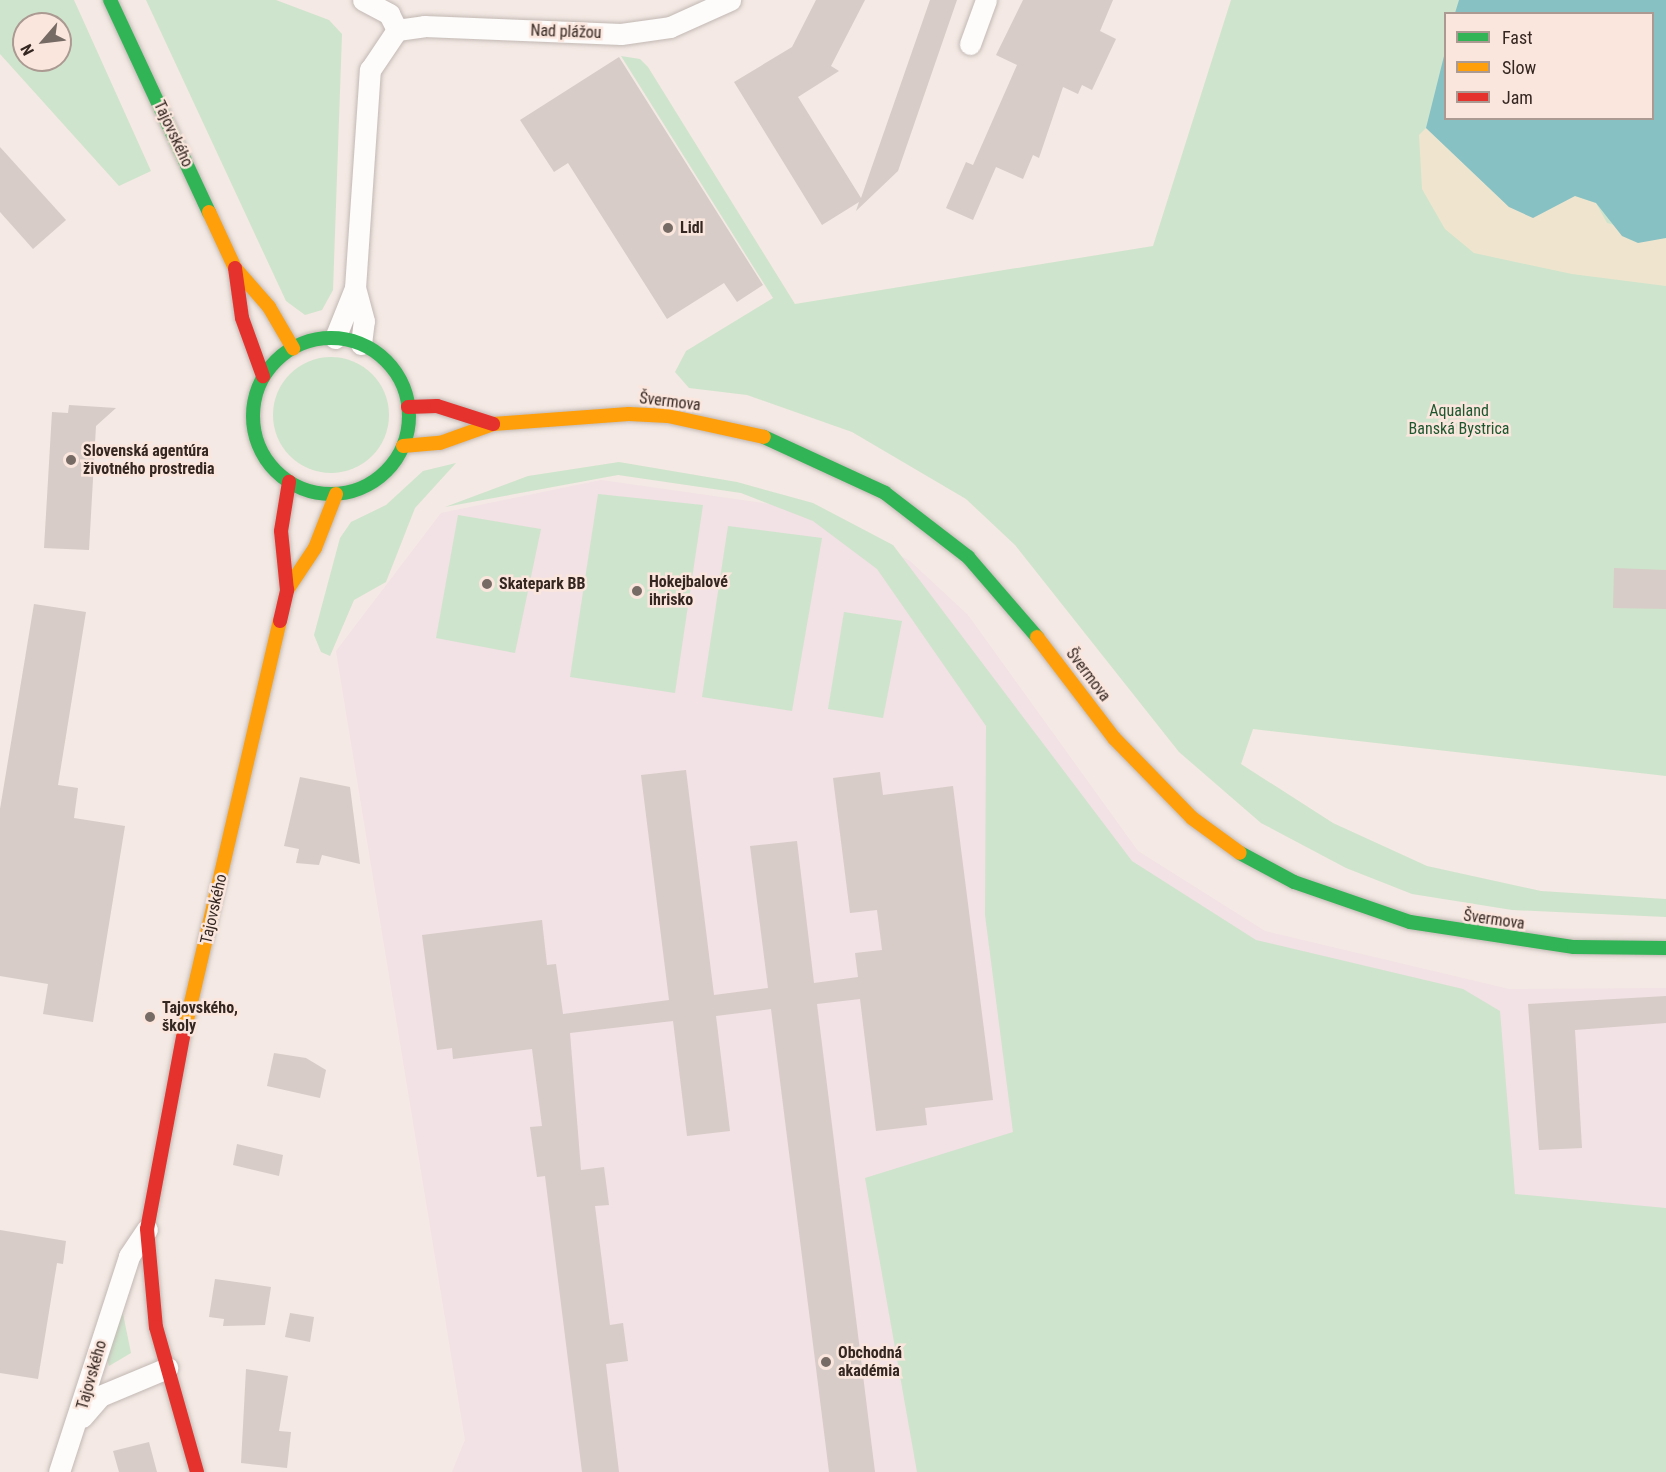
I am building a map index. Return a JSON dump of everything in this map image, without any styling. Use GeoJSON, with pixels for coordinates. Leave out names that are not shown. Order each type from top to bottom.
{"type":"FeatureCollection","features":[{"type":"Feature","properties":{"kind":"main road","name":"Tajovského"},"geometry":{"type":"LineString","coordinates":[[110,0],[235,268],[269,308],[293,348]]}},
{"type":"Feature","properties":{"kind":"main road","name":"Tajovského"},"geometry":{"type":"LineString","coordinates":[[235,268],[242,318],[263,376]]}},
{"type":"Feature","properties":{"kind":"main road"},"geometry":{"type":"LineString","coordinates":[[335,338],[361,344],[392,369],[408,407],[403,446],[380,476],[336,494],[289,482],[271,466],[255,433],[254,404],[263,376],[293,348],[335,338]]}},
{"type":"Feature","properties":{"kind":"main road","name":"Švermova"},"geometry":{"type":"LineString","coordinates":[[408,407],[437,406],[493,424]]}},
{"type":"Feature","properties":{"kind":"main road","name":"Švermova"},"geometry":{"type":"LineString","coordinates":[[403,446],[440,443],[493,424],[668,416],[780,441],[834,465],[885,493],[968,557],[1011,602],[1114,738],[1192,818],[1253,862],[1342,901],[1410,922],[1574,947],[1666,948]]}},
{"type":"Feature","properties":{"kind":"main road","name":"Tajovského"},"geometry":{"type":"LineString","coordinates":[[197,1472],[156,1327],[147,1229],[166,1112],[287,590],[281,531],[289,482]]}},
{"type":"Feature","properties":{"kind":"main road","name":"Tajovského"},"geometry":{"type":"LineString","coordinates":[[287,590],[315,548],[336,494]]}},
{"type":"Feature","properties":{"kind":"street"},"geometry":{"type":"LineString","coordinates":[[335,338],[355,288],[370,70],[397,30],[389,14],[363,0]]}},
{"type":"Feature","properties":{"kind":"street","name":"Nad plážou"},"geometry":{"type":"LineString","coordinates":[[397,30],[424,26],[621,34],[670,27],[730,0]]}},
{"type":"Feature","properties":{"kind":"street"},"geometry":{"type":"LineString","coordinates":[[970,44],[986,0]]}},
{"type":"Feature","properties":{"kind":"street"},"geometry":{"type":"LineString","coordinates":[[355,288],[364,321],[361,344]]}},
{"type":"Feature","properties":{"kind":"street","name":"Tajovského"},"geometry":{"type":"LineString","coordinates":[[59,1472],[78,1422],[121,1277],[147,1229]]}},
{"type":"Feature","properties":{"kind":"street","name":"Tajovského"},"geometry":{"type":"LineString","coordinates":[[78,1422],[100,1396],[167,1368]]}},
{"type":"Feature","properties":{"kind":"shaded area"},"geometry":{"type":"Polygon","coordinates":[[[601,480],[819,511],[910,561],[968,615],[1138,851],[1265,931],[1509,989],[1666,988],[1666,1472],[452,1472],[465,1440],[336,651],[441,513],[601,480]]]}},
{"type":"Feature","properties":{"kind":"green space"},"geometry":{"type":"Polygon","coordinates":[[[0,0],[74,0],[151,171],[119,186],[16,72],[72,72],[72,12],[12,12],[12,67],[0,54],[0,0]]]}},
{"type":"Feature","properties":{"kind":"green space"},"geometry":{"type":"Polygon","coordinates":[[[146,0],[276,0],[329,20],[342,34],[333,290],[322,310],[305,315],[286,301],[146,0]]]}},
{"type":"Feature","properties":{"kind":"green space","name":"Aqualand Banská Bystrica"},"geometry":{"type":"Polygon","coordinates":[[[1231,0],[1666,0],[1666,776],[1253,729],[1241,764],[1333,823],[1427,866],[1541,891],[1666,899],[1666,917],[1512,910],[1412,894],[1346,868],[1261,823],[1179,752],[1015,545],[966,499],[852,432],[747,395],[689,388],[675,372],[686,351],[773,298],[621,56],[640,59],[648,67],[795,304],[1153,246],[1231,0]]]}},
{"type":"Feature","properties":{"kind":"green space"},"geometry":{"type":"Polygon","coordinates":[[[331,357],[353,361],[372,374],[385,393],[389,415],[385,437],[372,456],[353,469],[331,473],[309,469],[290,456],[277,437],[273,415],[277,393],[290,374],[309,361],[331,357]]]}},
{"type":"Feature","properties":{"kind":"green space"},"geometry":{"type":"Polygon","coordinates":[[[619,462],[737,482],[813,503],[893,545],[1132,861],[1256,940],[1463,989],[1500,1011],[1515,1194],[1666,1208],[1666,1472],[917,1472],[865,1178],[1013,1132],[985,915],[986,726],[877,569],[813,521],[741,493],[618,475],[445,507],[528,476],[619,462]]]}},
{"type":"Feature","properties":{"kind":"green space"},"geometry":{"type":"Polygon","coordinates":[[[456,463],[415,508],[386,582],[354,600],[330,656],[321,652],[314,635],[340,538],[351,522],[386,505],[423,471],[456,463]]]}},
{"type":"Feature","properties":{"kind":"green space","name":"Hokejbalové ihrisko"},"geometry":{"type":"Polygon","coordinates":[[[598,494],[703,505],[675,693],[570,677],[598,494]]]}},
{"type":"Feature","properties":{"kind":"green space","name":"Skatepark BB"},"geometry":{"type":"Polygon","coordinates":[[[458,515],[541,529],[515,653],[436,638],[458,515]]]}},
{"type":"Feature","properties":{"kind":"green space"},"geometry":{"type":"Polygon","coordinates":[[[728,526],[822,538],[792,711],[702,697],[728,526]]]}},
{"type":"Feature","properties":{"kind":"green space"},"geometry":{"type":"Polygon","coordinates":[[[844,612],[902,621],[883,718],[828,709],[844,612]]]}},
{"type":"Feature","properties":{"kind":"green space"},"geometry":{"type":"Polygon","coordinates":[[[122,1309],[131,1353],[109,1366],[107,1359],[122,1309]]]}},
{"type":"Feature","properties":{"kind":"sand"},"geometry":{"type":"Polygon","coordinates":[[[1426,128],[1509,207],[1575,196],[1596,203],[1607,223],[1666,238],[1666,286],[1572,274],[1474,253],[1445,229],[1422,189],[1419,135],[1426,128]]]}},
{"type":"Feature","properties":{"kind":"water"},"geometry":{"type":"Polygon","coordinates":[[[1459,0],[1666,0],[1666,238],[1638,243],[1622,236],[1596,203],[1575,196],[1533,218],[1509,207],[1426,128],[1444,56],[1444,120],[1654,120],[1654,12],[1455,12],[1459,0]]]}},
{"type":"Feature","properties":{"kind":"building"},"geometry":{"type":"Polygon","coordinates":[[[816,0],[865,0],[831,66],[839,71],[798,97],[861,198],[930,0],[957,0],[898,171],[856,211],[859,202],[822,225],[734,82],[792,47],[816,0]]]}},
{"type":"Feature","properties":{"kind":"building"},"geometry":{"type":"Polygon","coordinates":[[[1023,0],[1113,0],[1100,31],[1116,39],[1092,90],[1082,85],[1078,94],[1063,87],[1039,158],[1033,155],[1023,179],[996,167],[973,220],[946,208],[966,162],[973,165],[1017,65],[996,55],[1023,0]]]}},
{"type":"Feature","properties":{"kind":"building","name":"Lidl"},"geometry":{"type":"Polygon","coordinates":[[[619,57],[763,285],[737,302],[724,283],[667,319],[568,163],[554,172],[520,120],[619,57]]]}},
{"type":"Feature","properties":{"kind":"building"},"geometry":{"type":"Polygon","coordinates":[[[0,147],[66,220],[33,249],[0,212],[0,147]]]}},
{"type":"Feature","properties":{"kind":"building","name":"Slovenská agentúra životného prostredia"},"geometry":{"type":"Polygon","coordinates":[[[69,405],[116,408],[96,426],[89,550],[44,548],[52,412],[68,413],[69,405]]]}},
{"type":"Feature","properties":{"kind":"building"},"geometry":{"type":"Polygon","coordinates":[[[1614,568],[1666,570],[1666,609],[1613,608],[1614,568]]]}},
{"type":"Feature","properties":{"kind":"building"},"geometry":{"type":"Polygon","coordinates":[[[34,604],[86,612],[58,785],[78,788],[74,818],[125,826],[93,1022],[43,1014],[48,984],[0,976],[0,809],[34,604]]]}},
{"type":"Feature","properties":{"kind":"building"},"geometry":{"type":"Polygon","coordinates":[[[686,770],[714,995],[768,988],[750,846],[797,841],[814,983],[858,977],[855,953],[882,950],[877,910],[850,913],[833,778],[880,772],[883,795],[953,786],[993,1100],[925,1108],[927,1125],[876,1131],[860,999],[817,1004],[875,1472],[829,1472],[771,1009],[716,1016],[730,1131],[687,1136],[673,1021],[570,1033],[581,1170],[604,1167],[609,1205],[595,1206],[610,1325],[623,1323],[628,1361],[606,1364],[619,1472],[582,1472],[545,1176],[537,1177],[530,1127],[542,1126],[532,1049],[453,1059],[452,1048],[437,1050],[422,935],[542,920],[547,965],[556,964],[563,1014],[669,1000],[641,775],[686,770]]]}},
{"type":"Feature","properties":{"kind":"building"},"geometry":{"type":"Polygon","coordinates":[[[300,777],[350,787],[360,864],[322,855],[319,865],[296,863],[299,849],[284,846],[300,777]]]}},
{"type":"Feature","properties":{"kind":"building"},"geometry":{"type":"Polygon","coordinates":[[[1666,996],[1666,1023],[1575,1030],[1582,1148],[1539,1150],[1528,1004],[1666,996]]]}},
{"type":"Feature","properties":{"kind":"building"},"geometry":{"type":"Polygon","coordinates":[[[274,1053],[306,1058],[326,1070],[320,1098],[267,1086],[274,1053]]]}},
{"type":"Feature","properties":{"kind":"building"},"geometry":{"type":"Polygon","coordinates":[[[237,1144],[283,1155],[279,1176],[233,1165],[237,1144]]]}},
{"type":"Feature","properties":{"kind":"building"},"geometry":{"type":"Polygon","coordinates":[[[0,1230],[66,1241],[63,1264],[57,1263],[38,1379],[0,1373],[0,1230]]]}},
{"type":"Feature","properties":{"kind":"building"},"geometry":{"type":"Polygon","coordinates":[[[215,1279],[271,1287],[265,1325],[223,1326],[224,1319],[209,1317],[215,1279]]]}},
{"type":"Feature","properties":{"kind":"building"},"geometry":{"type":"Polygon","coordinates":[[[290,1313],[314,1317],[310,1342],[285,1337],[290,1313]]]}},
{"type":"Feature","properties":{"kind":"building"},"geometry":{"type":"Polygon","coordinates":[[[246,1369],[288,1376],[279,1431],[291,1432],[287,1468],[241,1463],[246,1369]]]}},
{"type":"Feature","properties":{"kind":"building"},"geometry":{"type":"Polygon","coordinates":[[[149,1442],[157,1472],[119,1472],[113,1451],[149,1442]]]}},
{"type":"Feature","properties":{"kind":"traffic: fast"},"geometry":{"type":"LineString","coordinates":[[110,0],[209,212]]}},
{"type":"Feature","properties":{"kind":"traffic: fast"},"geometry":{"type":"LineString","coordinates":[[331,338],[361,344],[386,361],[403,386],[409,416],[403,446],[386,471],[361,488],[331,494],[301,488],[276,471],[259,446],[253,416],[259,386],[276,361],[301,344],[331,338]]}},
{"type":"Feature","properties":{"kind":"traffic: fast"},"geometry":{"type":"LineString","coordinates":[[764,437],[885,493],[968,557],[1037,637]]}},
{"type":"Feature","properties":{"kind":"traffic: fast"},"geometry":{"type":"LineString","coordinates":[[1240,853],[1294,882],[1410,922],[1574,947],[1666,948]]}},
{"type":"Feature","properties":{"kind":"traffic: slow"},"geometry":{"type":"LineString","coordinates":[[209,212],[235,268],[269,307],[293,348]]}},
{"type":"Feature","properties":{"kind":"traffic: slow"},"geometry":{"type":"LineString","coordinates":[[403,446],[440,443],[493,424],[629,414],[668,416],[764,437]]}},
{"type":"Feature","properties":{"kind":"traffic: slow"},"geometry":{"type":"LineString","coordinates":[[287,590],[315,548],[336,494]]}},
{"type":"Feature","properties":{"kind":"traffic: slow"},"geometry":{"type":"LineString","coordinates":[[183,1037],[280,621]]}},
{"type":"Feature","properties":{"kind":"traffic: slow"},"geometry":{"type":"LineString","coordinates":[[1037,637],[1114,738],[1192,818],[1240,853]]}},
{"type":"Feature","properties":{"kind":"traffic: jam"},"geometry":{"type":"LineString","coordinates":[[235,268],[242,318],[263,376]]}},
{"type":"Feature","properties":{"kind":"traffic: jam"},"geometry":{"type":"LineString","coordinates":[[408,407],[437,406],[493,424]]}},
{"type":"Feature","properties":{"kind":"traffic: jam"},"geometry":{"type":"LineString","coordinates":[[280,621],[287,590],[281,531],[289,482]]}},
{"type":"Feature","properties":{"kind":"traffic: jam"},"geometry":{"type":"LineString","coordinates":[[183,1037],[147,1229],[156,1327],[197,1472]]}},
{"type":"Feature","properties":{"kind":"place","name":"Lidl"},"geometry":{"type":"Point","coordinates":[668,228]}},
{"type":"Feature","properties":{"kind":"place","name":"Slovenská agentúra životného prostredia"},"geometry":{"type":"Point","coordinates":[71,460]}},
{"type":"Feature","properties":{"kind":"place","name":"Skatepark BB"},"geometry":{"type":"Point","coordinates":[487,584]}},
{"type":"Feature","properties":{"kind":"place","name":"Hokejbalové ihrisko"},"geometry":{"type":"Point","coordinates":[637,591]}},
{"type":"Feature","properties":{"kind":"place","name":"Tajovského, školy"},"geometry":{"type":"Point","coordinates":[150,1017]}},
{"type":"Feature","properties":{"kind":"place","name":"Obchodná akadémia"},"geometry":{"type":"Point","coordinates":[826,1362]}}]}
